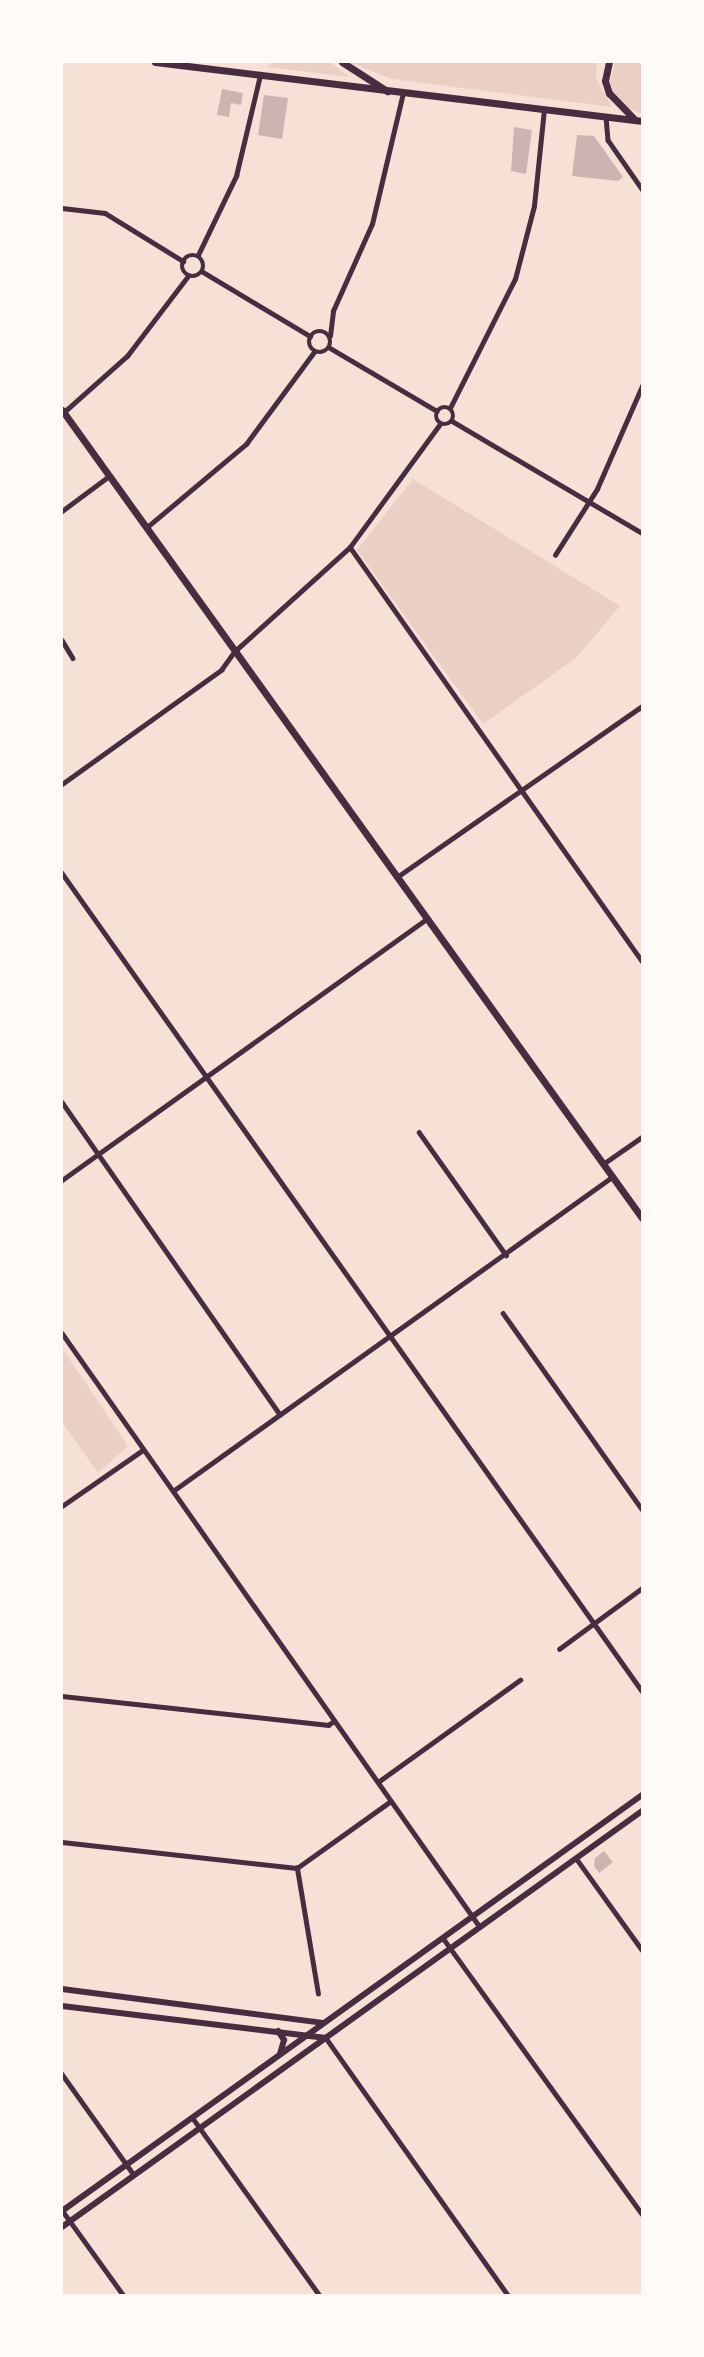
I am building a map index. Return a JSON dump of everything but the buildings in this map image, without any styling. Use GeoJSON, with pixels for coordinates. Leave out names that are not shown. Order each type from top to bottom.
{"type":"FeatureCollection","features":[{"type":"Feature","properties":{"kind":"main road"},"geometry":{"type":"LineString","coordinates":[[154,62],[202,64],[260,75],[642,121]]}},
{"type":"Feature","properties":{"kind":"main road"},"geometry":{"type":"LineString","coordinates":[[342,62],[387,91]]}},
{"type":"Feature","properties":{"kind":"main road"},"geometry":{"type":"LineString","coordinates":[[609,62],[605,81],[609,93],[634,119]]}},
{"type":"Feature","properties":{"kind":"main road"},"geometry":{"type":"LineString","coordinates":[[62,411],[642,1218]]}},
{"type":"Feature","properties":{"kind":"main road"},"geometry":{"type":"LineString","coordinates":[[62,2211],[642,1795]]}},
{"type":"Feature","properties":{"kind":"main road"},"geometry":{"type":"LineString","coordinates":[[62,2227],[642,1811]]}},
{"type":"Feature","properties":{"kind":"main road"},"geometry":{"type":"LineString","coordinates":[[62,1989],[323,2023]]}},
{"type":"Feature","properties":{"kind":"main road"},"geometry":{"type":"LineString","coordinates":[[62,2006],[308,2034],[326,2038]]}},
{"type":"Feature","properties":{"kind":"main road"},"geometry":{"type":"LineString","coordinates":[[323,2023],[326,2038]]}},
{"type":"Feature","properties":{"kind":"main road"},"geometry":{"type":"LineString","coordinates":[[278,2031],[284,2040],[279,2054]]}},
{"type":"Feature","properties":{"kind":"street"},"geometry":{"type":"LineString","coordinates":[[198,255],[236,176],[260,75]]}},
{"type":"Feature","properties":{"kind":"street"},"geometry":{"type":"LineString","coordinates":[[330,348],[333,311],[372,224],[403,93]]}},
{"type":"Feature","properties":{"kind":"street"},"geometry":{"type":"LineString","coordinates":[[452,421],[450,408],[515,279],[534,206],[544,110]]}},
{"type":"Feature","properties":{"kind":"street"},"geometry":{"type":"LineString","coordinates":[[606,117],[604,131],[608,140],[642,189]]}},
{"type":"Feature","properties":{"kind":"street"},"geometry":{"type":"LineString","coordinates":[[62,208],[105,213],[183,261],[188,276]]}},
{"type":"Feature","properties":{"kind":"street"},"geometry":{"type":"LineString","coordinates":[[183,261],[191,254],[198,255],[204,261],[203,272]]}},
{"type":"Feature","properties":{"kind":"street"},"geometry":{"type":"LineString","coordinates":[[188,276],[195,277],[203,272]]}},
{"type":"Feature","properties":{"kind":"street"},"geometry":{"type":"LineString","coordinates":[[203,272],[310,336],[314,352]]}},
{"type":"Feature","properties":{"kind":"street"},"geometry":{"type":"LineString","coordinates":[[62,411],[127,356],[188,276]]}},
{"type":"Feature","properties":{"kind":"street"},"geometry":{"type":"LineString","coordinates":[[310,336],[320,330],[330,336]]}},
{"type":"Feature","properties":{"kind":"street"},"geometry":{"type":"LineString","coordinates":[[146,528],[246,444],[314,352],[330,348],[437,411],[441,424]]}},
{"type":"Feature","properties":{"kind":"street"},"geometry":{"type":"LineString","coordinates":[[555,555],[590,501],[642,386]]}},
{"type":"Feature","properties":{"kind":"street"},"geometry":{"type":"LineString","coordinates":[[437,411],[444,406],[450,408]]}},
{"type":"Feature","properties":{"kind":"street"},"geometry":{"type":"LineString","coordinates":[[62,784],[221,670],[235,651],[350,547],[441,424],[452,421],[642,533]]}},
{"type":"Feature","properties":{"kind":"street"},"geometry":{"type":"LineString","coordinates":[[62,511],[109,476]]}},
{"type":"Feature","properties":{"kind":"street"},"geometry":{"type":"LineString","coordinates":[[350,547],[642,961]]}},
{"type":"Feature","properties":{"kind":"street"},"geometry":{"type":"LineString","coordinates":[[62,640],[73,658]]}},
{"type":"Feature","properties":{"kind":"street"},"geometry":{"type":"LineString","coordinates":[[397,877],[642,706]]}},
{"type":"Feature","properties":{"kind":"street"},"geometry":{"type":"LineString","coordinates":[[62,873],[642,1690]]}},
{"type":"Feature","properties":{"kind":"street"},"geometry":{"type":"LineString","coordinates":[[62,1180],[427,919]]}},
{"type":"Feature","properties":{"kind":"street"},"geometry":{"type":"LineString","coordinates":[[62,1102],[280,1415]]}},
{"type":"Feature","properties":{"kind":"street"},"geometry":{"type":"LineString","coordinates":[[418,1132],[506,1256]]}},
{"type":"Feature","properties":{"kind":"street"},"geometry":{"type":"LineString","coordinates":[[603,1164],[642,1137]]}},
{"type":"Feature","properties":{"kind":"street"},"geometry":{"type":"LineString","coordinates":[[173,1491],[506,1256],[612,1177]]}},
{"type":"Feature","properties":{"kind":"street"},"geometry":{"type":"LineString","coordinates":[[503,1314],[642,1509]]}},
{"type":"Feature","properties":{"kind":"street"},"geometry":{"type":"LineString","coordinates":[[62,1333],[480,1927]]}},
{"type":"Feature","properties":{"kind":"street"},"geometry":{"type":"LineString","coordinates":[[62,1506],[143,1450]]}},
{"type":"Feature","properties":{"kind":"street"},"geometry":{"type":"LineString","coordinates":[[559,1649],[642,1588]]}},
{"type":"Feature","properties":{"kind":"street"},"geometry":{"type":"LineString","coordinates":[[378,1782],[520,1680]]}},
{"type":"Feature","properties":{"kind":"street"},"geometry":{"type":"LineString","coordinates":[[62,1696],[328,1725],[334,1721]]}},
{"type":"Feature","properties":{"kind":"street"},"geometry":{"type":"LineString","coordinates":[[62,1842],[297,1868],[391,1801]]}},
{"type":"Feature","properties":{"kind":"street"},"geometry":{"type":"LineString","coordinates":[[576,1858],[642,1950]]}},
{"type":"Feature","properties":{"kind":"street"},"geometry":{"type":"LineString","coordinates":[[297,1868],[318,1994]]}},
{"type":"Feature","properties":{"kind":"street"},"geometry":{"type":"LineString","coordinates":[[443,1938],[642,2214]]}},
{"type":"Feature","properties":{"kind":"street"},"geometry":{"type":"LineString","coordinates":[[326,2038],[509,2295]]}},
{"type":"Feature","properties":{"kind":"street"},"geometry":{"type":"LineString","coordinates":[[62,2074],[134,2175]]}},
{"type":"Feature","properties":{"kind":"street"},"geometry":{"type":"LineString","coordinates":[[192,2117],[320,2295]]}},
{"type":"Feature","properties":{"kind":"street"},"geometry":{"type":"LineString","coordinates":[[62,2211],[124,2295]]}},
{"type":"Feature","properties":{"kind":"shaded area"},"geometry":{"type":"Polygon","coordinates":[[[274,62],[330,62],[349,77],[267,67],[274,62]]]}},
{"type":"Feature","properties":{"kind":"shaded area"},"geometry":{"type":"Polygon","coordinates":[[[347,62],[597,62],[596,78],[612,107],[392,79],[347,62]]]}},
{"type":"Feature","properties":{"kind":"shaded area"},"geometry":{"type":"Polygon","coordinates":[[[615,62],[642,62],[642,114],[620,105],[609,87],[615,62]]]}},
{"type":"Feature","properties":{"kind":"shaded area"},"geometry":{"type":"Polygon","coordinates":[[[413,479],[620,606],[576,658],[483,724],[357,550],[413,479]]]}},
{"type":"Feature","properties":{"kind":"shaded area"},"geometry":{"type":"Polygon","coordinates":[[[62,1348],[128,1446],[98,1473],[62,1422],[62,1348]]]}}]}
